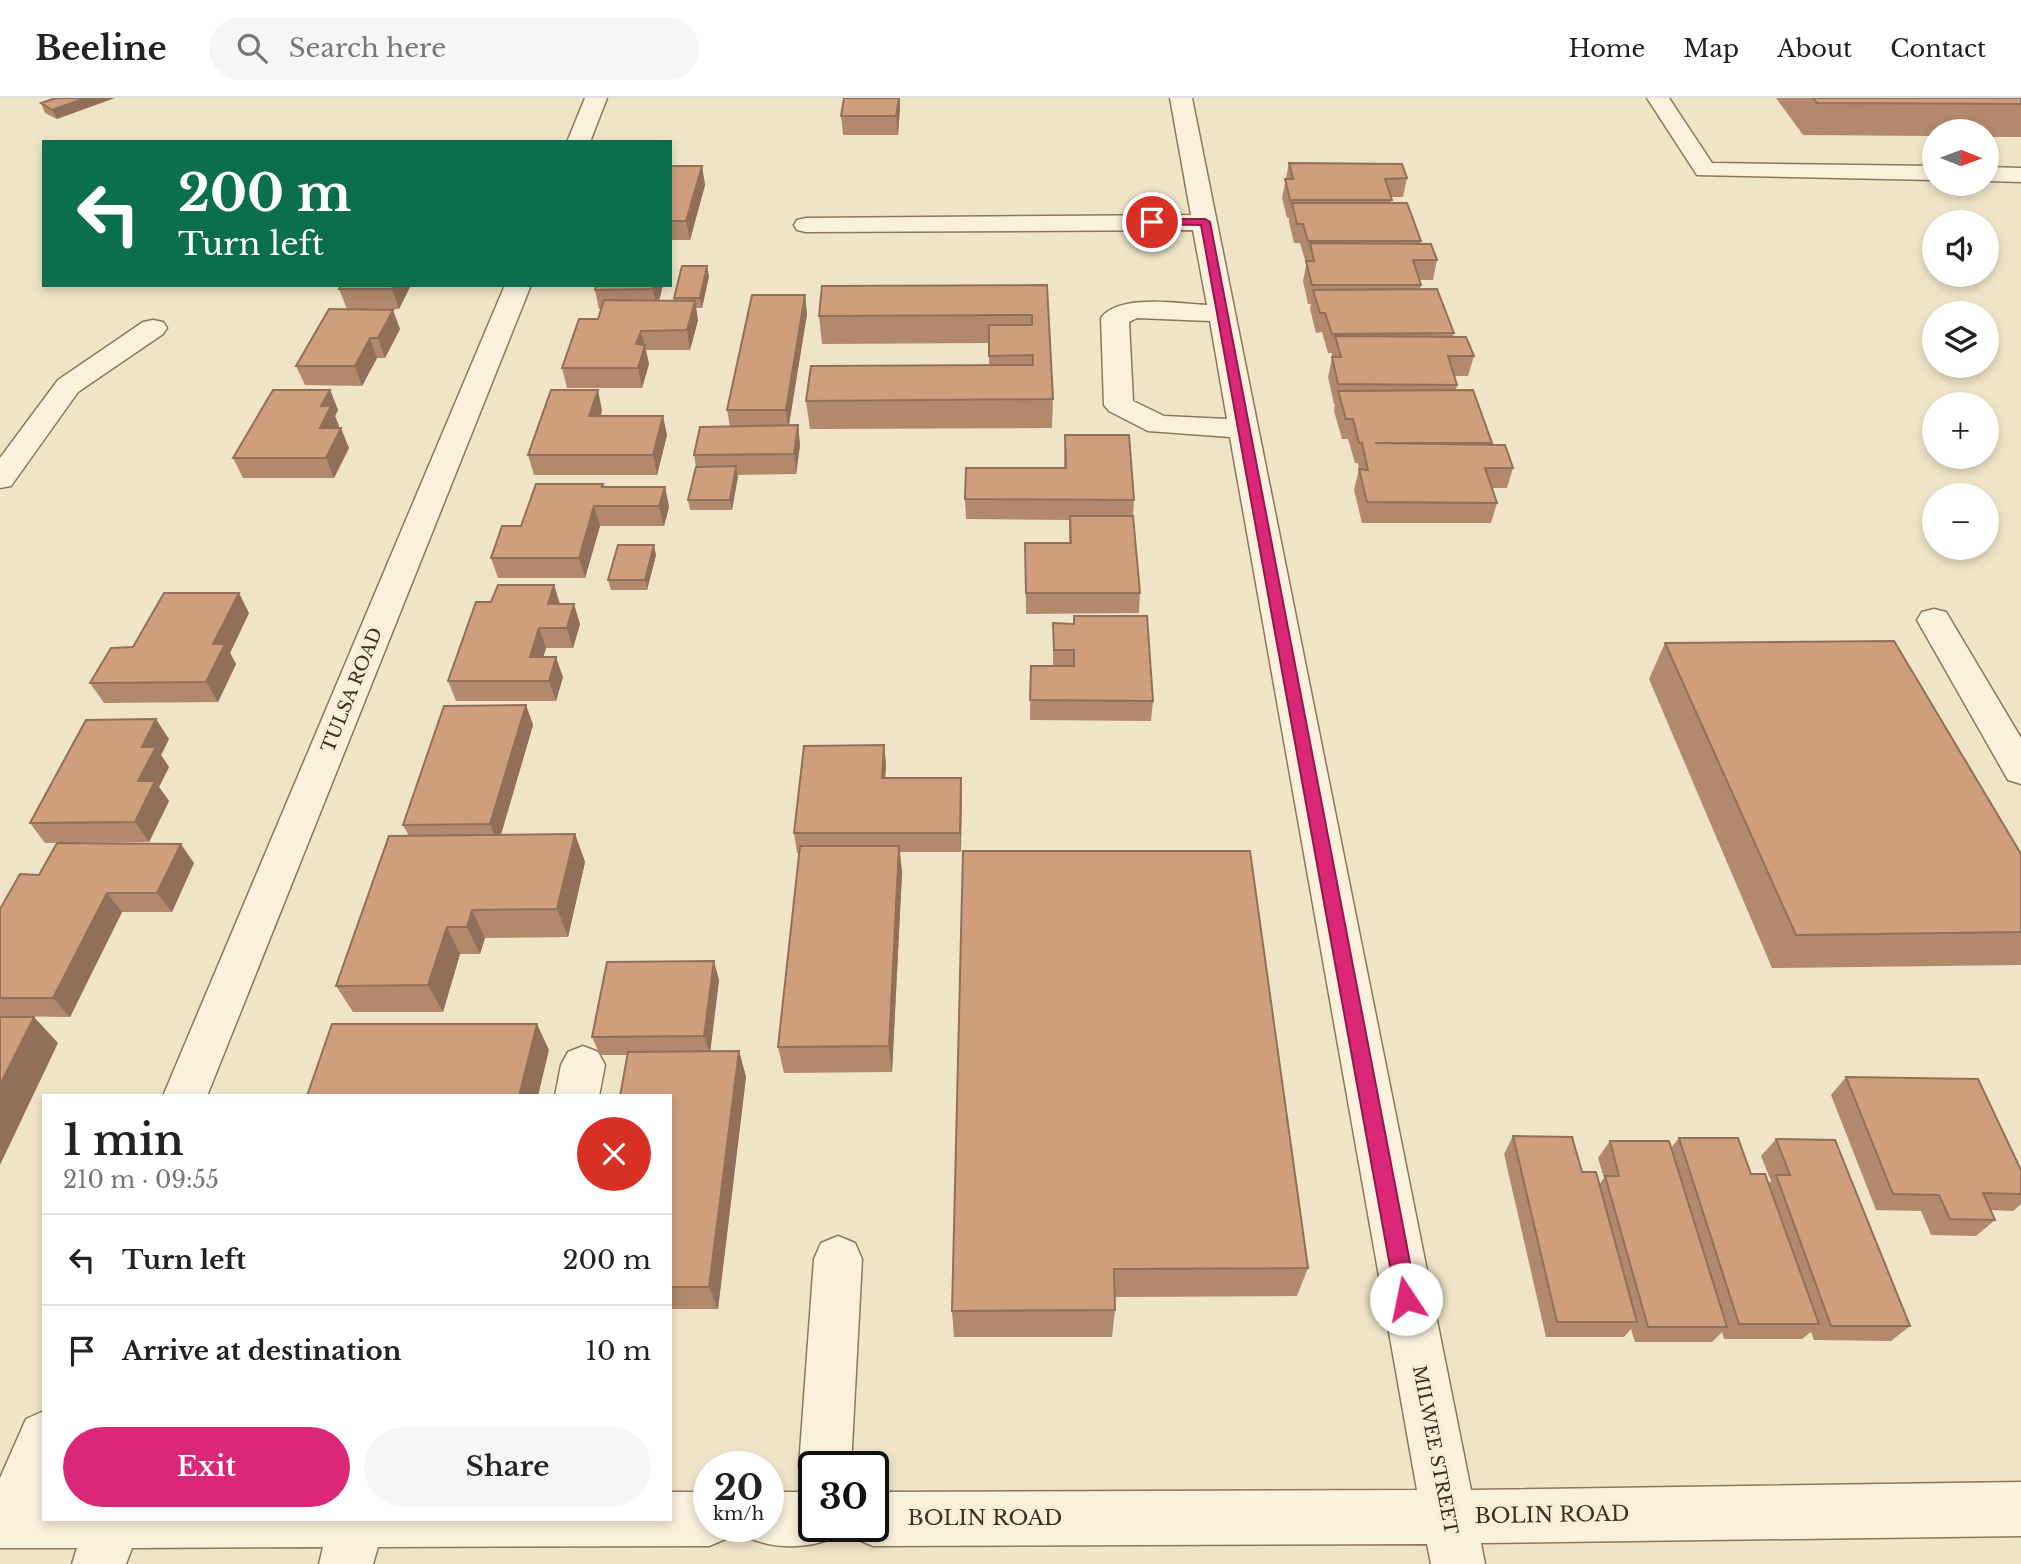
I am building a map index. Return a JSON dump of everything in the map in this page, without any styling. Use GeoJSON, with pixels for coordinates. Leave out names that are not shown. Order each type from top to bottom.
{"type":"FeatureCollection","features":[{"type":"Feature","properties":{"kind":"street"},"geometry":{"type":"LineString","coordinates":[[579,140],[596,98]]}},
{"type":"Feature","properties":{"kind":"street","name":"MILWEE STREET"},"geometry":{"type":"LineString","coordinates":[[1181,98],[1452,1540]]}},
{"type":"Feature","properties":{"kind":"street"},"geometry":{"type":"LineString","coordinates":[[1658,98],[1705,170],[1922,173]]}},
{"type":"Feature","properties":{"kind":"street"},"geometry":{"type":"LineString","coordinates":[[1999,174],[2021,175]]}},
{"type":"Feature","properties":{"kind":"street"},"geometry":{"type":"LineString","coordinates":[[806,225],[1205,222]]}},
{"type":"Feature","properties":{"kind":"street","name":"TULSA ROAD"},"geometry":{"type":"LineString","coordinates":[[185,1094],[518,287]]}},
{"type":"Feature","properties":{"kind":"street"},"geometry":{"type":"LineString","coordinates":[[1223,314],[1133,310],[1115,318],[1119,405],[1158,425],[1244,429]]}},
{"type":"Feature","properties":{"kind":"street"},"geometry":{"type":"LineString","coordinates":[[0,479],[68,386],[153,328]]}},
{"type":"Feature","properties":{"kind":"street"},"geometry":{"type":"LineString","coordinates":[[1934,620],[2021,769]]}},
{"type":"Feature","properties":{"kind":"street"},"geometry":{"type":"LineString","coordinates":[[826,1451],[838,1259]]}},
{"type":"Feature","properties":{"kind":"street"},"geometry":{"type":"LineString","coordinates":[[42,1441],[4,1521],[107,1542],[352,1542],[481,1521]]}},
{"type":"Feature","properties":{"kind":"street","name":"BOLIN ROAD"},"geometry":{"type":"LineString","coordinates":[[889,1519],[1452,1540],[2021,1509]]}},
{"type":"Feature","properties":{"kind":"street"},"geometry":{"type":"LineString","coordinates":[[672,1519],[693,1519]]}},
{"type":"Feature","properties":{"kind":"building"},"geometry":{"type":"Polygon","coordinates":[[[56,98],[85,98],[52,110],[41,103],[56,98]]]}},
{"type":"Feature","properties":{"kind":"building"},"geometry":{"type":"Polygon","coordinates":[[[844,98],[899,98],[896,116],[841,116],[844,98]]]}},
{"type":"Feature","properties":{"kind":"building"},"geometry":{"type":"Polygon","coordinates":[[[1813,98],[2021,98],[2021,104],[1817,103],[1813,98]]]}},
{"type":"Feature","properties":{"kind":"building"},"geometry":{"type":"Polygon","coordinates":[[[1289,163],[1402,164],[1407,178],[1385,179],[1392,200],[1290,200],[1285,179],[1293,179],[1289,163]]]}},
{"type":"Feature","properties":{"kind":"building"},"geometry":{"type":"Polygon","coordinates":[[[672,166],[702,166],[686,221],[672,221],[672,166]]]}},
{"type":"Feature","properties":{"kind":"building"},"geometry":{"type":"Polygon","coordinates":[[[1292,203],[1407,203],[1421,241],[1308,241],[1303,224],[1297,224],[1292,203]]]}},
{"type":"Feature","properties":{"kind":"building"},"geometry":{"type":"Polygon","coordinates":[[[1310,243],[1431,244],[1437,260],[1413,260],[1421,285],[1312,285],[1306,261],[1314,261],[1310,243]]]}},
{"type":"Feature","properties":{"kind":"building"},"geometry":{"type":"Polygon","coordinates":[[[682,266],[707,266],[700,298],[674,298],[682,266]]]}},
{"type":"Feature","properties":{"kind":"building"},"geometry":{"type":"Polygon","coordinates":[[[1047,285],[1053,399],[806,401],[811,366],[1033,365],[1033,355],[989,356],[989,325],[1032,325],[1032,315],[819,316],[822,286],[1047,285]]]}},
{"type":"Feature","properties":{"kind":"building"},"geometry":{"type":"Polygon","coordinates":[[[340,287],[393,287],[392,289],[339,289],[340,287]]]}},
{"type":"Feature","properties":{"kind":"building"},"geometry":{"type":"Polygon","coordinates":[[[596,287],[654,287],[653,289],[595,290],[596,287]]]}},
{"type":"Feature","properties":{"kind":"building"},"geometry":{"type":"Polygon","coordinates":[[[1437,289],[1454,333],[1332,334],[1325,313],[1320,313],[1313,290],[1437,289]]]}},
{"type":"Feature","properties":{"kind":"building"},"geometry":{"type":"Polygon","coordinates":[[[752,295],[805,295],[786,410],[727,410],[752,295]]]}},
{"type":"Feature","properties":{"kind":"building"},"geometry":{"type":"Polygon","coordinates":[[[604,300],[695,301],[687,330],[641,331],[636,344],[645,345],[638,368],[562,368],[579,319],[598,319],[604,300]]]}},
{"type":"Feature","properties":{"kind":"building"},"geometry":{"type":"Polygon","coordinates":[[[329,309],[393,310],[378,338],[370,338],[355,366],[296,366],[329,309]]]}},
{"type":"Feature","properties":{"kind":"building"},"geometry":{"type":"Polygon","coordinates":[[[1335,336],[1466,337],[1474,356],[1448,356],[1457,385],[1338,384],[1332,357],[1341,357],[1335,336]]]}},
{"type":"Feature","properties":{"kind":"building"},"geometry":{"type":"Polygon","coordinates":[[[273,390],[330,390],[321,406],[331,406],[320,428],[341,428],[326,458],[233,458],[273,390]]]}},
{"type":"Feature","properties":{"kind":"building"},"geometry":{"type":"Polygon","coordinates":[[[551,390],[598,390],[589,416],[663,416],[653,455],[528,455],[551,390]]]}},
{"type":"Feature","properties":{"kind":"building"},"geometry":{"type":"Polygon","coordinates":[[[1473,390],[1492,443],[1375,443],[1505,445],[1513,468],[1485,468],[1497,503],[1367,502],[1359,469],[1368,470],[1362,443],[1359,443],[1353,419],[1346,419],[1338,391],[1473,390]]]}},
{"type":"Feature","properties":{"kind":"building"},"geometry":{"type":"Polygon","coordinates":[[[798,425],[794,454],[694,455],[700,427],[798,425]]]}},
{"type":"Feature","properties":{"kind":"building"},"geometry":{"type":"Polygon","coordinates":[[[1065,435],[1129,435],[1134,500],[965,499],[966,468],[1066,468],[1065,435]]]}},
{"type":"Feature","properties":{"kind":"building"},"geometry":{"type":"Polygon","coordinates":[[[736,466],[730,500],[688,500],[696,467],[736,466]]]}},
{"type":"Feature","properties":{"kind":"building"},"geometry":{"type":"Polygon","coordinates":[[[536,484],[665,487],[659,506],[594,506],[579,558],[491,558],[502,526],[521,526],[536,484]]]}},
{"type":"Feature","properties":{"kind":"building"},"geometry":{"type":"Polygon","coordinates":[[[1070,516],[1133,516],[1140,593],[1026,593],[1025,543],[1071,543],[1070,516]]]}},
{"type":"Feature","properties":{"kind":"building"},"geometry":{"type":"Polygon","coordinates":[[[618,545],[654,545],[645,580],[608,580],[618,545]]]}},
{"type":"Feature","properties":{"kind":"building"},"geometry":{"type":"Polygon","coordinates":[[[498,585],[554,585],[548,604],[574,604],[567,628],[539,628],[530,657],[556,657],[549,681],[448,681],[476,602],[491,602],[498,585]]]}},
{"type":"Feature","properties":{"kind":"building"},"geometry":{"type":"Polygon","coordinates":[[[164,593],[239,593],[213,644],[225,644],[206,682],[90,683],[111,648],[133,647],[164,593]]]}},
{"type":"Feature","properties":{"kind":"building"},"geometry":{"type":"Polygon","coordinates":[[[1074,616],[1147,616],[1153,701],[1030,700],[1031,666],[1074,666],[1074,650],[1054,650],[1053,623],[1074,624],[1074,616]]]}},
{"type":"Feature","properties":{"kind":"building"},"geometry":{"type":"Polygon","coordinates":[[[1894,641],[2021,854],[2021,932],[1796,935],[1665,643],[1894,641]]]}},
{"type":"Feature","properties":{"kind":"building"},"geometry":{"type":"Polygon","coordinates":[[[526,705],[490,824],[403,825],[444,706],[526,705]]]}},
{"type":"Feature","properties":{"kind":"building"},"geometry":{"type":"Polygon","coordinates":[[[156,719],[142,747],[156,747],[138,781],[155,781],[135,822],[30,823],[86,720],[156,719]]]}},
{"type":"Feature","properties":{"kind":"building"},"geometry":{"type":"Polygon","coordinates":[[[884,745],[882,778],[961,778],[960,833],[794,833],[804,746],[884,745]]]}},
{"type":"Feature","properties":{"kind":"building"},"geometry":{"type":"Polygon","coordinates":[[[575,834],[557,909],[472,910],[467,927],[447,927],[428,985],[336,986],[389,836],[575,834]]]}},
{"type":"Feature","properties":{"kind":"building"},"geometry":{"type":"Polygon","coordinates":[[[57,843],[181,844],[157,893],[107,893],[53,998],[0,998],[0,909],[20,874],[39,875],[57,843]]]}},
{"type":"Feature","properties":{"kind":"building"},"geometry":{"type":"Polygon","coordinates":[[[800,846],[899,846],[889,1046],[778,1047],[800,846]]]}},
{"type":"Feature","properties":{"kind":"building"},"geometry":{"type":"Polygon","coordinates":[[[963,851],[1250,851],[1308,1268],[1114,1269],[1115,1310],[952,1311],[963,851]]]}},
{"type":"Feature","properties":{"kind":"building"},"geometry":{"type":"Polygon","coordinates":[[[714,961],[704,1036],[592,1037],[607,962],[714,961]]]}},
{"type":"Feature","properties":{"kind":"building"},"geometry":{"type":"Polygon","coordinates":[[[0,1017],[34,1017],[0,1085],[0,1017]]]}},
{"type":"Feature","properties":{"kind":"building"},"geometry":{"type":"Polygon","coordinates":[[[332,1024],[537,1024],[520,1094],[308,1094],[332,1024]]]}},
{"type":"Feature","properties":{"kind":"building"},"geometry":{"type":"Polygon","coordinates":[[[739,1051],[709,1287],[672,1287],[672,1094],[620,1094],[628,1052],[739,1051]]]}},
{"type":"Feature","properties":{"kind":"building"},"geometry":{"type":"Polygon","coordinates":[[[1846,1077],[1978,1079],[2021,1170],[2021,1194],[1983,1193],[1995,1220],[1950,1219],[1939,1195],[1893,1194],[1846,1077]]]}},
{"type":"Feature","properties":{"kind":"building"},"geometry":{"type":"Polygon","coordinates":[[[1513,1136],[1572,1137],[1582,1172],[1596,1172],[1637,1322],[1557,1322],[1513,1136]]]}},
{"type":"Feature","properties":{"kind":"building"},"geometry":{"type":"Polygon","coordinates":[[[1679,1138],[1738,1138],[1751,1174],[1765,1174],[1819,1324],[1739,1324],[1679,1138]]]}},
{"type":"Feature","properties":{"kind":"building"},"geometry":{"type":"Polygon","coordinates":[[[1776,1139],[1835,1140],[1910,1326],[1831,1326],[1776,1175],[1790,1175],[1776,1139]]]}},
{"type":"Feature","properties":{"kind":"building"},"geometry":{"type":"Polygon","coordinates":[[[1610,1141],[1669,1141],[1727,1327],[1648,1327],[1605,1176],[1619,1176],[1610,1141]]]}},
{"type":"Feature","properties":{"kind":"route"},"geometry":{"type":"LineString","coordinates":[[1152,222],[1205,222],[1406,1299]]}}]}
